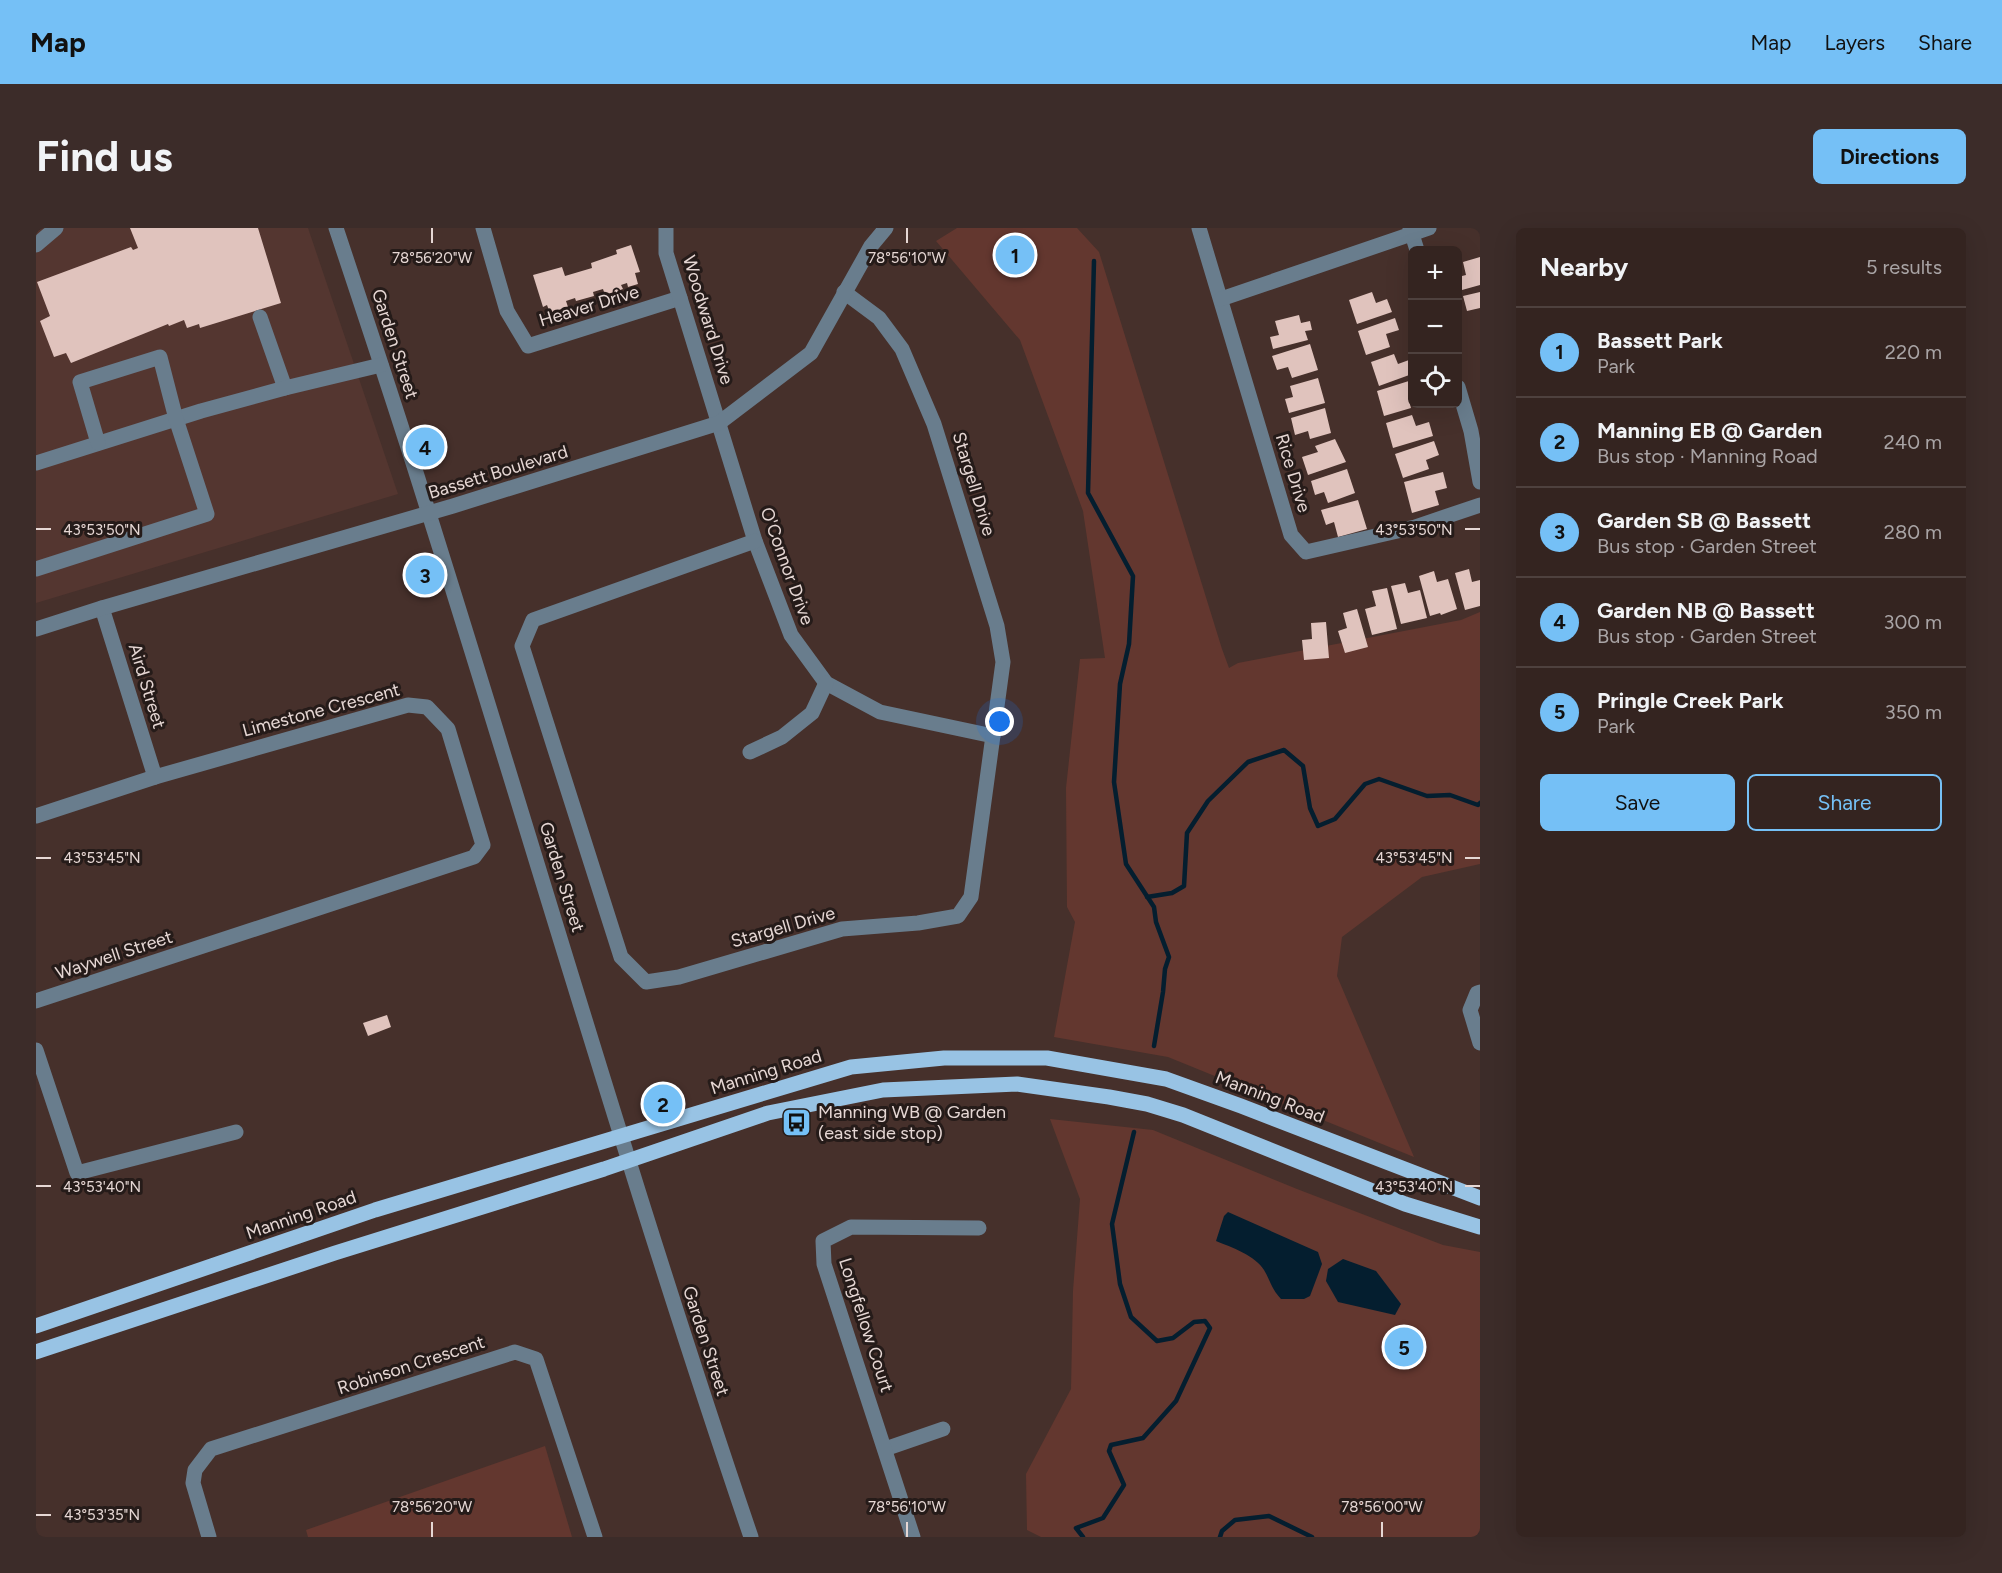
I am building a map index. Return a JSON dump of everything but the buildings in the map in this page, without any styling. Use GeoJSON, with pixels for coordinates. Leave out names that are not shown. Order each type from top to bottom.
{"type":"FeatureCollection","features":[{"type":"Feature","properties":{"kind":"main road","name":"Manning Road"},"geometry":{"type":"LineString","coordinates":[[36,1326],[375,1210],[851,1067],[944,1058],[1047,1058],[1166,1079],[1480,1198]]}},
{"type":"Feature","properties":{"kind":"main road"},"geometry":{"type":"LineString","coordinates":[[36,1352],[768,1113],[883,1090],[1017,1084],[1147,1104],[1183,1114],[1406,1204],[1480,1227]]}},
{"type":"Feature","properties":{"kind":"street"},"geometry":{"type":"LineString","coordinates":[[36,245],[56,228]]}},
{"type":"Feature","properties":{"kind":"street","name":"Garden Street"},"geometry":{"type":"LineString","coordinates":[[336,228],[429,513],[620,1136],[750,1537]]}},
{"type":"Feature","properties":{"kind":"street","name":"Heaver Drive"},"geometry":{"type":"LineString","coordinates":[[483,228],[507,311],[528,346],[680,298]]}},
{"type":"Feature","properties":{"kind":"street","name":"Woodward Drive"},"geometry":{"type":"LineString","coordinates":[[666,228],[666,253],[719,423]]}},
{"type":"Feature","properties":{"kind":"street","name":"Bassett Boulevard"},"geometry":{"type":"LineString","coordinates":[[36,629],[429,513],[719,423],[811,353],[871,246],[886,228]]}},
{"type":"Feature","properties":{"kind":"street","name":"Rice Drive"},"geometry":{"type":"LineString","coordinates":[[1199,228],[1291,535],[1306,552],[1415,527],[1480,505]]}},
{"type":"Feature","properties":{"kind":"street"},"geometry":{"type":"LineString","coordinates":[[1221,299],[1411,231],[1429,228]]}},
{"type":"Feature","properties":{"kind":"street"},"geometry":{"type":"LineString","coordinates":[[1411,231],[1416,246]]}},
{"type":"Feature","properties":{"kind":"street","name":"Stargell Drive"},"geometry":{"type":"LineString","coordinates":[[755,541],[533,620],[522,646],[621,957],[646,982],[679,977],[842,929],[918,923],[958,916],[971,897],[1003,662],[998,626],[934,424],[902,349],[879,318],[844,292]]}},
{"type":"Feature","properties":{"kind":"street"},"geometry":{"type":"LineString","coordinates":[[260,317],[285,388]]}},
{"type":"Feature","properties":{"kind":"street"},"geometry":{"type":"LineString","coordinates":[[36,569],[207,514],[176,419],[160,357],[80,382],[98,443]]}},
{"type":"Feature","properties":{"kind":"street"},"geometry":{"type":"LineString","coordinates":[[36,463],[285,388],[381,365]]}},
{"type":"Feature","properties":{"kind":"street"},"geometry":{"type":"LineString","coordinates":[[1462,401],[1471,431],[1480,482]]}},
{"type":"Feature","properties":{"kind":"street","name":"O'Connor Drive"},"geometry":{"type":"LineString","coordinates":[[719,423],[755,541],[791,635],[826,683],[880,712],[993,736]]}},
{"type":"Feature","properties":{"kind":"street","name":"Aird Street"},"geometry":{"type":"LineString","coordinates":[[102,608],[155,777]]}},
{"type":"Feature","properties":{"kind":"street"},"geometry":{"type":"LineString","coordinates":[[750,752],[782,737],[812,712],[826,683]]}},
{"type":"Feature","properties":{"kind":"street","name":"Limestone Crescent"},"geometry":{"type":"LineString","coordinates":[[36,816],[155,777],[408,705],[427,707],[448,729],[483,845],[474,857],[204,946]]}},
{"type":"Feature","properties":{"kind":"street","name":"Waywell Street"},"geometry":{"type":"LineString","coordinates":[[36,1001],[204,946]]}},
{"type":"Feature","properties":{"kind":"street"},"geometry":{"type":"LineString","coordinates":[[1480,992],[1477,993],[1470,1010],[1480,1043]]}},
{"type":"Feature","properties":{"kind":"street"},"geometry":{"type":"LineString","coordinates":[[36,1050],[77,1173],[236,1132]]}},
{"type":"Feature","properties":{"kind":"street","name":"Longfellow Court"},"geometry":{"type":"LineString","coordinates":[[913,1537],[824,1264],[823,1241],[851,1227],[979,1228]]}},
{"type":"Feature","properties":{"kind":"street","name":"Robinson Crescent"},"geometry":{"type":"LineString","coordinates":[[209,1537],[193,1483],[195,1470],[211,1449],[515,1352],[536,1359],[595,1537]]}},
{"type":"Feature","properties":{"kind":"street"},"geometry":{"type":"LineString","coordinates":[[885,1449],[944,1429]]}},
{"type":"Feature","properties":{"kind":"shaded area"},"geometry":{"type":"Polygon","coordinates":[[[36,228],[308,228],[398,494],[36,603],[36,228]]]}},
{"type":"Feature","properties":{"kind":"shaded area"},"geometry":{"type":"Polygon","coordinates":[[[957,228],[1077,228],[1099,252],[1229,668],[1238,663],[1461,620],[1480,612],[1480,864],[1422,877],[1342,937],[1337,976],[1414,1157],[1168,1057],[1054,1037],[1075,922],[1067,907],[1066,788],[1080,659],[1105,658],[1083,511],[1020,340],[936,241],[957,228]]]}},
{"type":"Feature","properties":{"kind":"shaded area"},"geometry":{"type":"Polygon","coordinates":[[[1050,1119],[1153,1130],[1443,1245],[1480,1252],[1480,1537],[1041,1537],[1027,1530],[1026,1474],[1071,1389],[1073,1291],[1080,1199],[1050,1119]]]}},
{"type":"Feature","properties":{"kind":"shaded area"},"geometry":{"type":"Polygon","coordinates":[[[545,1446],[572,1537],[308,1537],[306,1530],[545,1446]]]}},
{"type":"Feature","properties":{"kind":"water"},"geometry":{"type":"Polygon","coordinates":[[[1228,1212],[1318,1252],[1322,1264],[1310,1296],[1304,1299],[1281,1299],[1264,1270],[1255,1260],[1243,1252],[1216,1241],[1224,1216],[1228,1212]]]}},
{"type":"Feature","properties":{"kind":"water"},"geometry":{"type":"Polygon","coordinates":[[[1343,1259],[1376,1271],[1401,1304],[1395,1315],[1338,1302],[1326,1281],[1328,1269],[1343,1259]]]}},
{"type":"Feature","properties":{"kind":"waterway"},"geometry":{"type":"LineString","coordinates":[[1094,261],[1088,493],[1133,576],[1129,644],[1120,684],[1114,782],[1126,864],[1154,907],[1156,922],[1169,957],[1165,969],[1154,1046]]}},
{"type":"Feature","properties":{"kind":"waterway"},"geometry":{"type":"LineString","coordinates":[[1147,897],[1172,893],[1184,886],[1187,833],[1208,801],[1248,762],[1284,750],[1303,766],[1310,808],[1318,826],[1335,819],[1365,784],[1379,779],[1427,796],[1450,795],[1478,805],[1480,803]]}},
{"type":"Feature","properties":{"kind":"waterway"},"geometry":{"type":"LineString","coordinates":[[1083,1537],[1076,1528],[1103,1518],[1124,1485],[1109,1451],[1111,1445],[1143,1438],[1176,1401],[1210,1328],[1205,1321],[1194,1322],[1173,1338],[1157,1341],[1131,1317],[1120,1284],[1112,1224],[1134,1132]]}},
{"type":"Feature","properties":{"kind":"waterway"},"geometry":{"type":"LineString","coordinates":[[1220,1537],[1222,1531],[1235,1520],[1269,1516],[1312,1537]]}},
{"type":"Feature","properties":{"kind":"place","name":"Bassett Park"},"geometry":{"type":"Point","coordinates":[1015,255]}},
{"type":"Feature","properties":{"kind":"place","name":"Garden NB @ Bassett"},"geometry":{"type":"Point","coordinates":[425,447]}},
{"type":"Feature","properties":{"kind":"place","name":"Garden SB @ Bassett"},"geometry":{"type":"Point","coordinates":[425,575]}},
{"type":"Feature","properties":{"kind":"place","name":"Manning EB @ Garden"},"geometry":{"type":"Point","coordinates":[663,1104]}},
{"type":"Feature","properties":{"kind":"place","name":"Manning WB @ Garden (east side stop)"},"geometry":{"type":"Point","coordinates":[797,1122]}},
{"type":"Feature","properties":{"kind":"place","name":"Pringle Creek Park"},"geometry":{"type":"Point","coordinates":[1404,1347]}}]}
